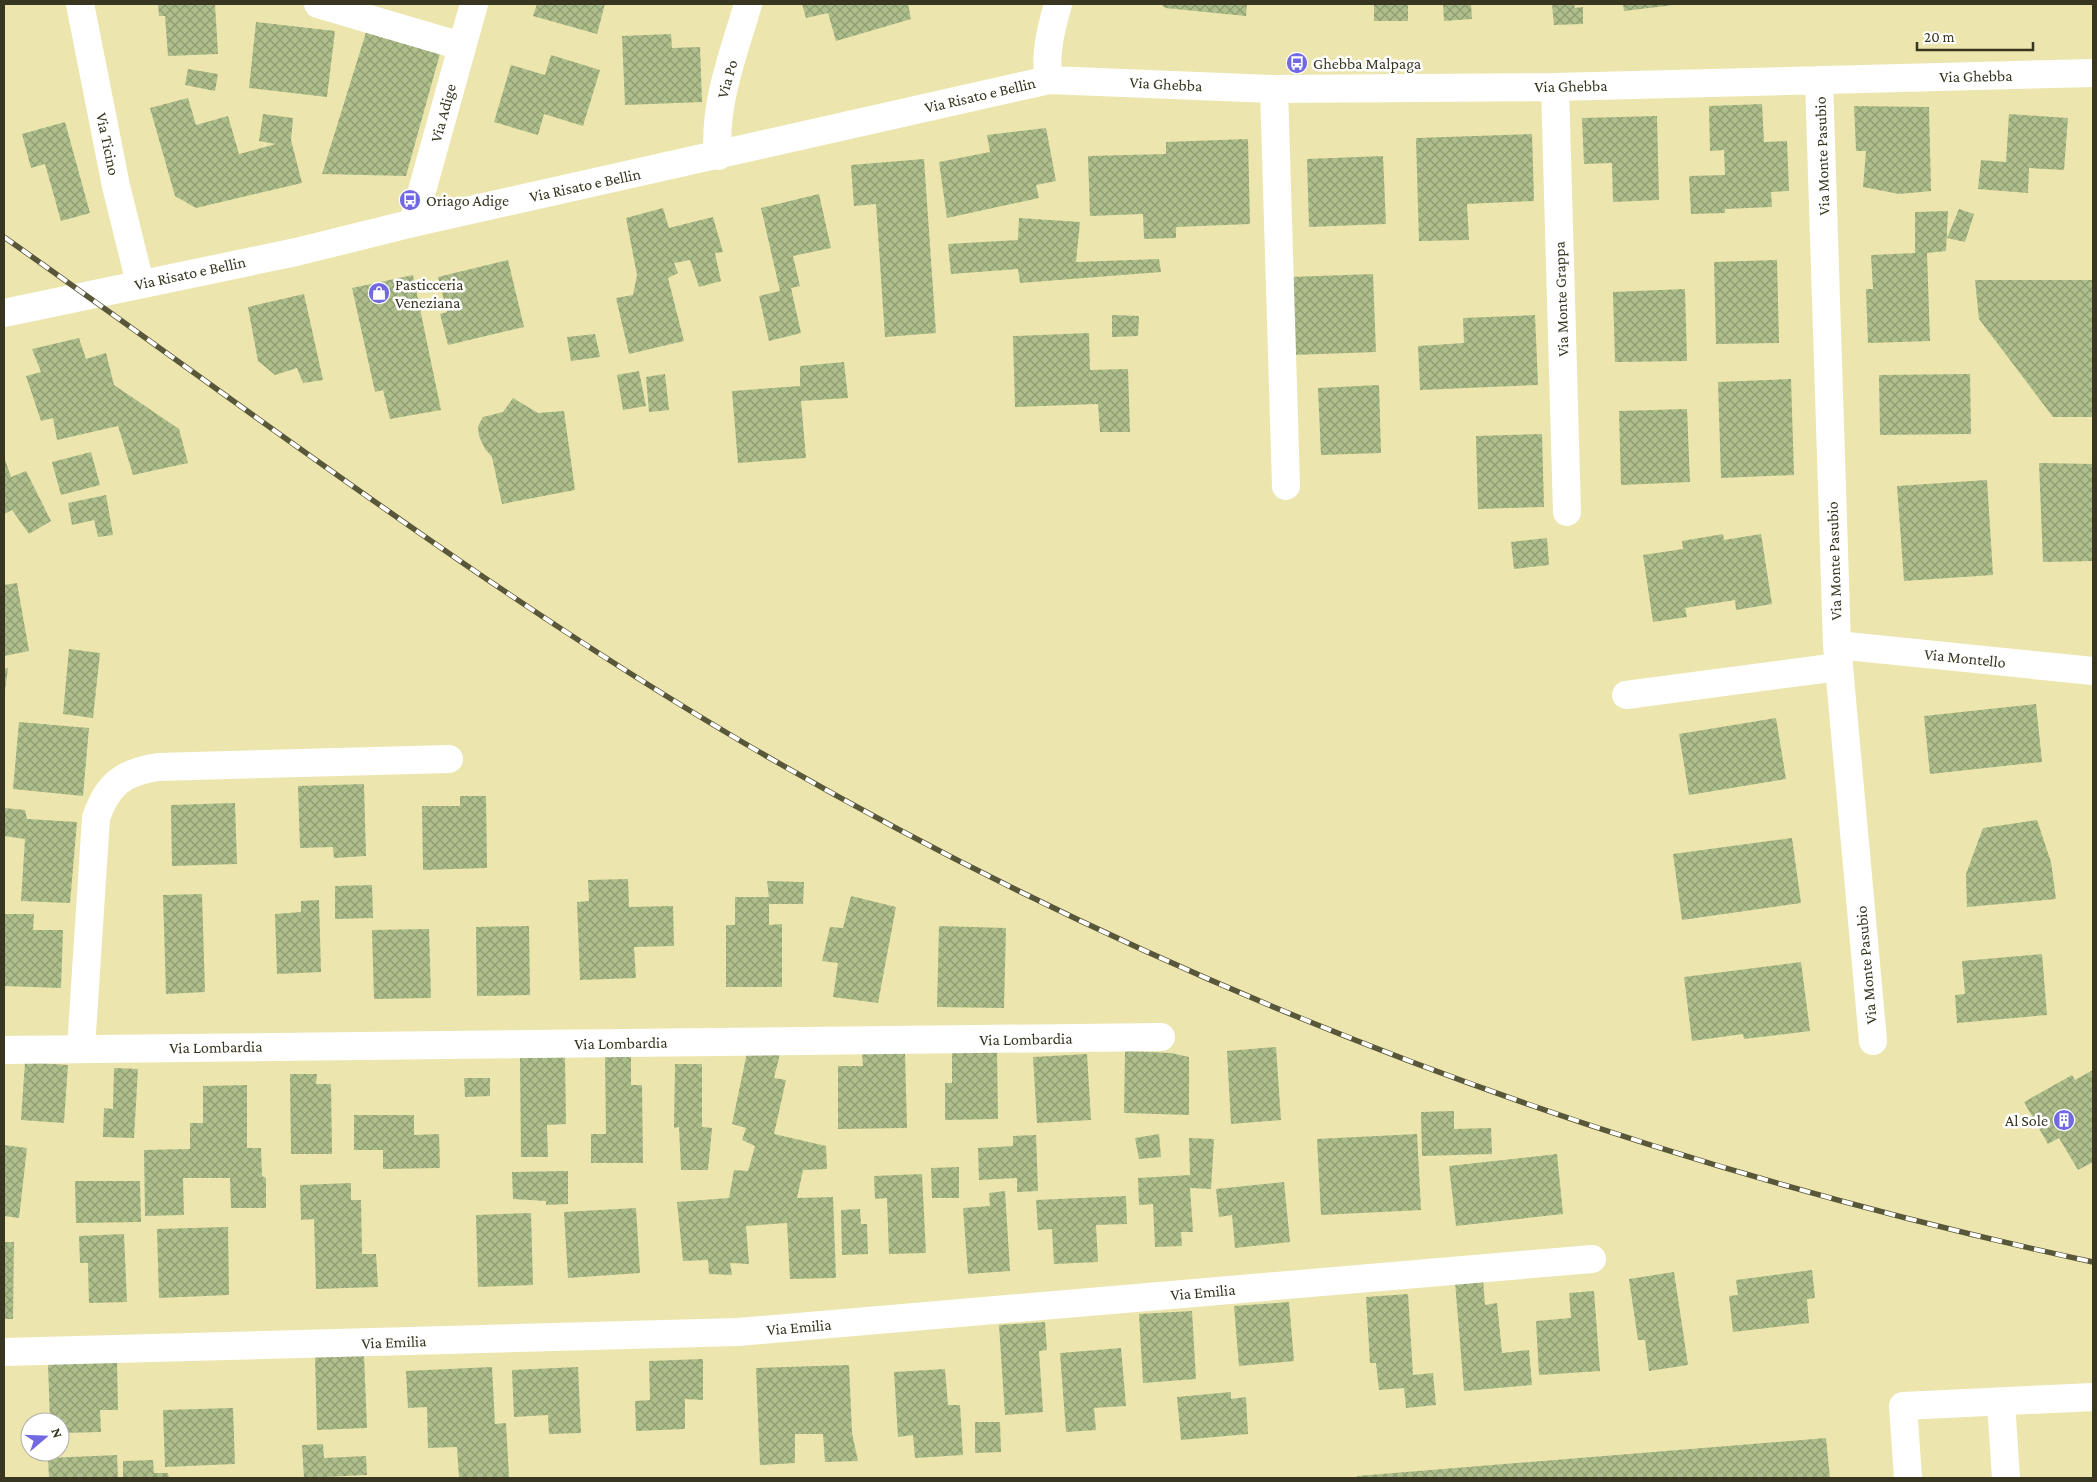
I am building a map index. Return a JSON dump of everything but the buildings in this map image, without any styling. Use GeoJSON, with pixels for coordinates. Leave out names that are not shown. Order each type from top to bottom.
{"type":"FeatureCollection","features":[{"type":"Feature","properties":{"kind":"street","name":"Via Ticino"},"geometry":{"type":"LineString","coordinates":[[80,4],[116,186],[140,284]]}},
{"type":"Feature","properties":{"kind":"street"},"geometry":{"type":"LineString","coordinates":[[318,4],[461,46]]}},
{"type":"Feature","properties":{"kind":"street","name":"Via Adige"},"geometry":{"type":"LineString","coordinates":[[413,223],[474,4]]}},
{"type":"Feature","properties":{"kind":"street","name":"Via Po"},"geometry":{"type":"LineString","coordinates":[[718,156],[716,134],[718,112],[748,4]]}},
{"type":"Feature","properties":{"kind":"street"},"geometry":{"type":"LineString","coordinates":[[1049,80],[1046,66],[1052,26],[1058,4]]}},
{"type":"Feature","properties":{"kind":"street","name":"Via Ghebba"},"geometry":{"type":"LineString","coordinates":[[1049,80],[1274,89],[1555,86],[2093,73]]}},
{"type":"Feature","properties":{"kind":"street","name":"Via Risato e Bellin"},"geometry":{"type":"LineString","coordinates":[[4,313],[296,252],[413,223],[718,156],[1049,80]]}},
{"type":"Feature","properties":{"kind":"street","name":"Via Monte Pasubio"},"geometry":{"type":"LineString","coordinates":[[1819,80],[1838,656],[1873,1041]]}},
{"type":"Feature","properties":{"kind":"street","name":"Via Monte Grappa"},"geometry":{"type":"LineString","coordinates":[[1555,86],[1567,512]]}},
{"type":"Feature","properties":{"kind":"street"},"geometry":{"type":"LineString","coordinates":[[1274,89],[1286,486]]}},
{"type":"Feature","properties":{"kind":"street","name":"Via Montello"},"geometry":{"type":"LineString","coordinates":[[1626,695],[1838,656],[2093,671]]}},
{"type":"Feature","properties":{"kind":"street"},"geometry":{"type":"LineString","coordinates":[[81,1048],[96,818],[102,802],[111,787],[125,776],[140,770],[158,767],[449,759]]}},
{"type":"Feature","properties":{"kind":"street","name":"Via Lombardia"},"geometry":{"type":"LineString","coordinates":[[4,1050],[1161,1037]]}},
{"type":"Feature","properties":{"kind":"street","name":"Via Emilia"},"geometry":{"type":"LineString","coordinates":[[4,1352],[738,1332],[1592,1259]]}},
{"type":"Feature","properties":{"kind":"street"},"geometry":{"type":"LineString","coordinates":[[1908,1478],[1903,1406],[2093,1397]]}},
{"type":"Feature","properties":{"kind":"street"},"geometry":{"type":"LineString","coordinates":[[2001,1402],[2006,1478]]}},
{"type":"Feature","properties":{"kind":"railway"},"geometry":{"type":"LineString","coordinates":[[4,237],[369,498],[554,624],[648,685],[744,743],[903,832],[1065,914],[1230,988],[1398,1056],[1568,1118],[1741,1172],[1916,1221],[2093,1262]]}},
{"type":"Feature","properties":{"kind":"place","name":"Ghebba Malpaga"},"geometry":{"type":"Point","coordinates":[1297,63]}},
{"type":"Feature","properties":{"kind":"place","name":"Oriago Adige"},"geometry":{"type":"Point","coordinates":[410,200]}},
{"type":"Feature","properties":{"kind":"place","name":"Pasticceria Veneziana"},"geometry":{"type":"Point","coordinates":[379,293]}},
{"type":"Feature","properties":{"kind":"place","name":"Al Sole"},"geometry":{"type":"Point","coordinates":[2064,1120]}}]}
